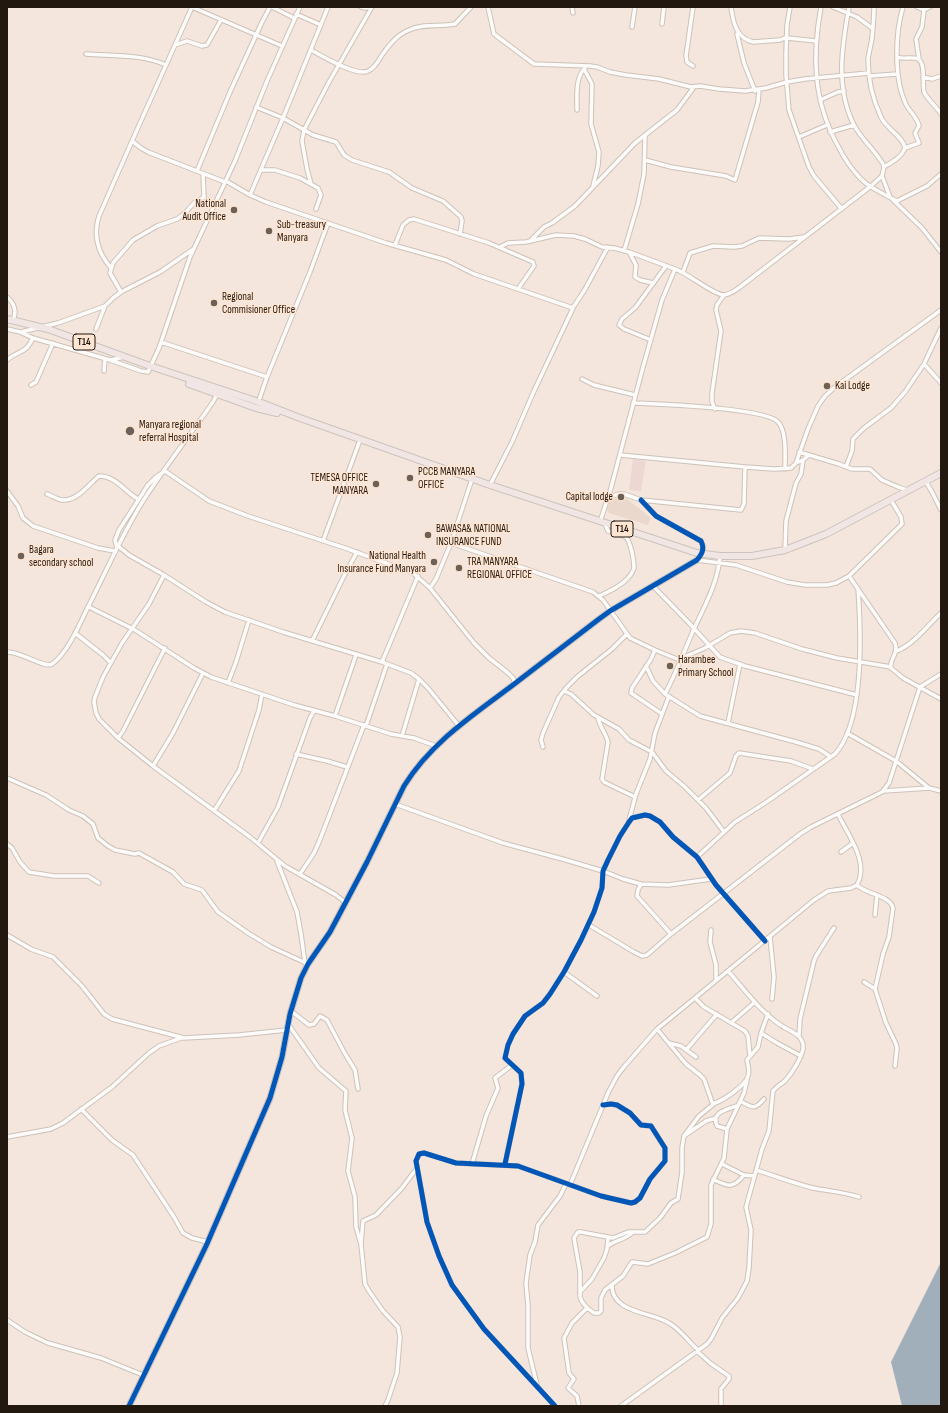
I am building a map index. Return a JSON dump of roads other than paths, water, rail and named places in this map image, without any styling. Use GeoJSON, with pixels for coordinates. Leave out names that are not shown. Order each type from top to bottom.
{"type":"FeatureCollection","features":[{"type":"Feature","properties":{"kind":"highway","name":"T14"},"geometry":{"type":"LineString","coordinates":[[10,319],[42,326],[159,369],[186,382],[300,418],[472,479],[690,552],[702,554],[720,556],[752,556],[785,550],[826,534],[941,473]]}},
{"type":"Feature","properties":{"kind":"street"},"geometry":{"type":"LineString","coordinates":[[111,268],[103,259],[98,248],[97,226],[100,216],[192,7],[282,46]]}},
{"type":"Feature","properties":{"kind":"street"},"geometry":{"type":"LineString","coordinates":[[197,171],[230,92],[256,35],[271,7],[321,25]]}},
{"type":"Feature","properties":{"kind":"street"},"geometry":{"type":"LineString","coordinates":[[7,329],[148,372],[157,354],[187,263],[225,181],[300,7]]}},
{"type":"Feature","properties":{"kind":"street"},"geometry":{"type":"LineString","coordinates":[[250,195],[284,118],[328,7]]}},
{"type":"Feature","properties":{"kind":"street"},"geometry":{"type":"LineString","coordinates":[[361,7],[371,7]]}},
{"type":"Feature","properties":{"kind":"street"},"geometry":{"type":"LineString","coordinates":[[311,184],[302,142],[304,130],[371,7]]}},
{"type":"Feature","properties":{"kind":"street"},"geometry":{"type":"LineString","coordinates":[[311,50],[340,65],[359,72],[367,72],[376,65],[388,45],[402,34],[419,26],[455,24],[471,7]]}},
{"type":"Feature","properties":{"kind":"street"},"geometry":{"type":"LineString","coordinates":[[488,7],[494,34],[534,64],[590,66],[610,72],[648,77],[694,87],[700,86],[719,89],[755,90],[787,82],[817,77],[897,74]]}},
{"type":"Feature","properties":{"kind":"street"},"geometry":{"type":"LineString","coordinates":[[572,7],[573,13]]}},
{"type":"Feature","properties":{"kind":"street"},"geometry":{"type":"LineString","coordinates":[[632,27],[635,7]]}},
{"type":"Feature","properties":{"kind":"street"},"geometry":{"type":"LineString","coordinates":[[662,24],[664,7]]}},
{"type":"Feature","properties":{"kind":"street"},"geometry":{"type":"LineString","coordinates":[[693,7],[686,56],[687,62],[693,66]]}},
{"type":"Feature","properties":{"kind":"street"},"geometry":{"type":"LineString","coordinates":[[731,7],[744,63],[755,90]]}},
{"type":"Feature","properties":{"kind":"street"},"geometry":{"type":"LineString","coordinates":[[790,7],[787,37],[787,82],[789,110],[814,176],[841,208]]}},
{"type":"Feature","properties":{"kind":"street"},"geometry":{"type":"LineString","coordinates":[[822,7],[816,41],[815,61],[820,100],[830,132],[848,164],[861,179],[895,200],[898,200],[927,186],[941,174]]}},
{"type":"Feature","properties":{"kind":"street"},"geometry":{"type":"LineString","coordinates":[[834,7],[872,28]]}},
{"type":"Feature","properties":{"kind":"street"},"geometry":{"type":"LineString","coordinates":[[849,7],[841,76],[854,124],[884,167],[882,176],[890,197],[922,228],[941,252]]}},
{"type":"Feature","properties":{"kind":"street"},"geometry":{"type":"LineString","coordinates":[[874,7],[872,37],[868,58],[869,74],[876,103],[883,121],[902,142],[905,148]]}},
{"type":"Feature","properties":{"kind":"street"},"geometry":{"type":"LineString","coordinates":[[884,167],[899,157],[905,148],[919,143],[916,133],[919,126],[916,116],[905,104],[897,74],[899,30],[903,7]]}},
{"type":"Feature","properties":{"kind":"street"},"geometry":{"type":"LineString","coordinates":[[917,7],[924,10],[930,7]]}},
{"type":"Feature","properties":{"kind":"street"},"geometry":{"type":"LineString","coordinates":[[924,10],[922,26],[916,42],[919,59],[922,63],[924,93],[941,114]]}},
{"type":"Feature","properties":{"kind":"street"},"geometry":{"type":"LineString","coordinates":[[175,46],[187,41],[202,46],[206,45],[221,20]]}},
{"type":"Feature","properties":{"kind":"street"},"geometry":{"type":"LineString","coordinates":[[737,32],[751,42],[780,40],[787,37],[816,41]]}},
{"type":"Feature","properties":{"kind":"street"},"geometry":{"type":"LineString","coordinates":[[86,54],[144,57],[156,60],[166,65]]}},
{"type":"Feature","properties":{"kind":"street"},"geometry":{"type":"LineString","coordinates":[[897,56],[904,59],[919,59]]}},
{"type":"Feature","properties":{"kind":"street"},"geometry":{"type":"LineString","coordinates":[[577,110],[580,74],[584,69],[590,66]]}},
{"type":"Feature","properties":{"kind":"street"},"geometry":{"type":"LineString","coordinates":[[584,69],[592,84],[591,124],[600,152],[593,188]]}},
{"type":"Feature","properties":{"kind":"street"},"geometry":{"type":"LineString","coordinates":[[923,77],[932,79],[941,76]]}},
{"type":"Feature","properties":{"kind":"street"},"geometry":{"type":"LineString","coordinates":[[530,241],[544,227],[575,206],[635,144],[677,110],[694,87]]}},
{"type":"Feature","properties":{"kind":"street"},"geometry":{"type":"LineString","coordinates":[[645,160],[726,176],[735,180],[758,102],[759,89]]}},
{"type":"Feature","properties":{"kind":"street"},"geometry":{"type":"LineString","coordinates":[[820,100],[844,91]]}},
{"type":"Feature","properties":{"kind":"street"},"geometry":{"type":"LineString","coordinates":[[256,107],[284,118],[304,130],[336,142],[344,155],[352,160],[389,172],[412,188],[443,201],[461,217],[462,221],[460,234]]}},
{"type":"Feature","properties":{"kind":"street"},"geometry":{"type":"LineString","coordinates":[[830,132],[854,124]]}},
{"type":"Feature","properties":{"kind":"street"},"geometry":{"type":"LineString","coordinates":[[799,137],[827,125]]}},
{"type":"Feature","properties":{"kind":"street"},"geometry":{"type":"LineString","coordinates":[[624,251],[641,192],[645,160],[645,136]]}},
{"type":"Feature","properties":{"kind":"street"},"geometry":{"type":"LineString","coordinates":[[132,142],[148,152],[203,174],[225,181],[250,195],[328,223],[446,260],[474,274],[573,308]]}},
{"type":"Feature","properties":{"kind":"street"},"geometry":{"type":"LineString","coordinates":[[261,170],[275,170],[318,188],[321,195],[316,208]]}},
{"type":"Feature","properties":{"kind":"street"},"geometry":{"type":"LineString","coordinates":[[121,292],[110,273],[111,268],[120,254],[133,240],[157,226],[177,219],[194,203],[204,197],[203,174]]}},
{"type":"Feature","properties":{"kind":"street"},"geometry":{"type":"LineString","coordinates":[[500,248],[508,243],[530,241],[551,236],[564,235],[585,239],[597,245],[629,252],[683,272],[715,292],[724,295],[732,293],[740,287],[882,176]]}},
{"type":"Feature","properties":{"kind":"street"},"geometry":{"type":"LineString","coordinates":[[395,245],[403,225],[409,220],[418,220],[500,248],[532,261],[534,264],[533,268],[518,290]]}},
{"type":"Feature","properties":{"kind":"street"},"geometry":{"type":"LineString","coordinates":[[258,405],[267,377],[310,272],[328,223]]}},
{"type":"Feature","properties":{"kind":"street"},"geometry":{"type":"LineString","coordinates":[[683,272],[690,253],[704,248],[713,246],[737,247],[760,238],[790,239],[805,236]]}},
{"type":"Feature","properties":{"kind":"street"},"geometry":{"type":"LineString","coordinates":[[490,485],[512,442],[573,308],[608,247]]}},
{"type":"Feature","properties":{"kind":"street"},"geometry":{"type":"LineString","coordinates":[[96,329],[105,306],[121,292],[160,272],[193,250]]}},
{"type":"Feature","properties":{"kind":"street"},"geometry":{"type":"LineString","coordinates":[[629,252],[636,265],[635,277],[640,280],[654,283]]}},
{"type":"Feature","properties":{"kind":"street"},"geometry":{"type":"LineString","coordinates":[[651,340],[624,329],[619,325],[622,319],[635,308],[666,266]]}},
{"type":"Feature","properties":{"kind":"street"},"geometry":{"type":"LineString","coordinates":[[599,596],[620,585],[633,572],[634,568],[628,539],[608,531],[603,523],[607,498],[635,395],[662,300],[675,269]]}},
{"type":"Feature","properties":{"kind":"street"},"geometry":{"type":"LineString","coordinates":[[715,409],[712,402],[712,393],[721,331],[716,310],[724,295]]}},
{"type":"Feature","properties":{"kind":"street"},"geometry":{"type":"LineString","coordinates":[[7,297],[13,304],[16,315],[10,319]]}},
{"type":"Feature","properties":{"kind":"street"},"geometry":{"type":"LineString","coordinates":[[20,332],[58,323],[105,306]]}},
{"type":"Feature","properties":{"kind":"street"},"geometry":{"type":"LineString","coordinates":[[796,463],[808,429],[818,406],[825,396],[835,387],[941,310]]}},
{"type":"Feature","properties":{"kind":"street"},"geometry":{"type":"LineString","coordinates":[[846,467],[852,451],[853,439],[864,428],[891,408],[911,384],[924,364],[941,328]]}},
{"type":"Feature","properties":{"kind":"street"},"geometry":{"type":"LineString","coordinates":[[7,360],[23,351],[30,344],[33,338]]}},
{"type":"Feature","properties":{"kind":"street"},"geometry":{"type":"LineString","coordinates":[[161,342],[267,377]]}},
{"type":"Feature","properties":{"kind":"street"},"geometry":{"type":"LineString","coordinates":[[31,385],[36,382],[53,344]]}},
{"type":"Feature","properties":{"kind":"street"},"geometry":{"type":"LineString","coordinates":[[110,360],[125,357]]}},
{"type":"Feature","properties":{"kind":"street"},"geometry":{"type":"LineString","coordinates":[[104,371],[105,359]]}},
{"type":"Feature","properties":{"kind":"street"},"geometry":{"type":"LineString","coordinates":[[924,364],[941,383]]}},
{"type":"Feature","properties":{"kind":"street"},"geometry":{"type":"LineString","coordinates":[[582,379],[594,385],[635,395]]}},
{"type":"Feature","properties":{"kind":"street"},"geometry":{"type":"LineString","coordinates":[[7,652],[18,653],[49,666],[59,658],[68,646],[89,607],[117,548],[143,501],[213,402],[218,391]]}},
{"type":"Feature","properties":{"kind":"street"},"geometry":{"type":"LineString","coordinates":[[633,403],[715,409],[761,415],[771,418],[778,422],[782,429],[785,469]]}},
{"type":"Feature","properties":{"kind":"street"},"geometry":{"type":"LineString","coordinates":[[323,541],[360,440]]}},
{"type":"Feature","properties":{"kind":"street"},"geometry":{"type":"LineString","coordinates":[[800,452],[853,469],[870,469],[882,480],[898,487],[910,490]]}},
{"type":"Feature","properties":{"kind":"street"},"geometry":{"type":"LineString","coordinates":[[620,454],[745,467],[785,469],[794,466],[796,463],[809,455]]}},
{"type":"Feature","properties":{"kind":"street"},"geometry":{"type":"LineString","coordinates":[[785,550],[786,521],[796,483],[801,474],[803,460]]}},
{"type":"Feature","properties":{"kind":"street"},"geometry":{"type":"LineString","coordinates":[[607,498],[621,494],[640,500],[741,510],[744,504],[745,467]]}},
{"type":"Feature","properties":{"kind":"street"},"geometry":{"type":"LineString","coordinates":[[117,548],[115,540],[117,535],[138,499],[148,485],[165,471]]}},
{"type":"Feature","properties":{"kind":"street"},"geometry":{"type":"LineString","coordinates":[[165,471],[210,501],[248,516],[408,570],[418,576],[430,588],[474,644],[484,654],[512,676],[515,683]]}},
{"type":"Feature","properties":{"kind":"street"},"geometry":{"type":"LineString","coordinates":[[47,494],[62,500],[71,499],[99,476],[103,476],[110,478],[138,499]]}},
{"type":"Feature","properties":{"kind":"street"},"geometry":{"type":"LineString","coordinates":[[430,588],[436,579],[451,543],[472,479]]}},
{"type":"Feature","properties":{"kind":"street"},"geometry":{"type":"LineString","coordinates":[[926,482],[941,510]]}},
{"type":"Feature","properties":{"kind":"street"},"geometry":{"type":"LineString","coordinates":[[7,491],[18,506],[23,518],[33,526],[98,548],[117,548],[164,575],[210,605],[225,612],[283,632],[382,662],[411,673],[428,688],[458,726]]}},
{"type":"Feature","properties":{"kind":"street"},"geometry":{"type":"LineString","coordinates":[[129,1406],[143,1374],[208,1242],[270,1098],[282,1057],[297,986],[306,964],[324,942],[346,903],[411,774],[436,746],[458,726],[610,611],[696,560],[702,554],[703,548],[701,541],[656,516],[640,500]]}},
{"type":"Feature","properties":{"kind":"street"},"geometry":{"type":"LineString","coordinates":[[696,560],[736,566],[787,582],[805,585],[827,585],[836,583],[849,576],[902,524],[901,518],[892,500]]}},
{"type":"Feature","properties":{"kind":"street"},"geometry":{"type":"LineString","coordinates":[[451,543],[587,589],[599,596],[626,634],[633,640],[677,658],[682,658],[711,645],[730,633],[736,631],[746,632],[826,656],[891,667],[903,678],[941,699]]}},
{"type":"Feature","properties":{"kind":"street"},"geometry":{"type":"LineString","coordinates":[[312,641],[357,552]]}},
{"type":"Feature","properties":{"kind":"street"},"geometry":{"type":"LineString","coordinates":[[665,694],[713,589],[720,564],[720,556]]}},
{"type":"Feature","properties":{"kind":"street"},"geometry":{"type":"LineString","coordinates":[[164,575],[149,604],[132,628],[111,663],[95,697],[95,708],[99,718],[118,738],[153,766],[258,843],[285,866],[336,895],[346,903]]}},
{"type":"Feature","properties":{"kind":"street"},"geometry":{"type":"LineString","coordinates":[[382,662],[418,576]]}},
{"type":"Feature","properties":{"kind":"street"},"geometry":{"type":"LineString","coordinates":[[849,576],[896,643],[897,651],[891,667]]}},
{"type":"Feature","properties":{"kind":"street"},"geometry":{"type":"LineString","coordinates":[[654,586],[703,639],[711,645],[720,657],[740,664],[857,695]]}},
{"type":"Feature","properties":{"kind":"street"},"geometry":{"type":"LineString","coordinates":[[697,856],[738,819],[765,803],[831,757],[839,749],[852,718],[859,683],[860,621],[858,588]]}},
{"type":"Feature","properties":{"kind":"street"},"geometry":{"type":"LineString","coordinates":[[89,607],[132,628],[203,673],[228,683],[314,711],[414,738],[436,746]]}},
{"type":"Feature","properties":{"kind":"street"},"geometry":{"type":"LineString","coordinates":[[897,651],[920,634],[941,613]]}},
{"type":"Feature","properties":{"kind":"street"},"geometry":{"type":"LineString","coordinates":[[228,683],[249,620]]}},
{"type":"Feature","properties":{"kind":"street"},"geometry":{"type":"LineString","coordinates":[[75,633],[111,663]]}},
{"type":"Feature","properties":{"kind":"street"},"geometry":{"type":"LineString","coordinates":[[543,747],[542,736],[556,703],[564,691],[577,677],[612,649],[626,634]]}},
{"type":"Feature","properties":{"kind":"street"},"geometry":{"type":"LineString","coordinates":[[118,738],[165,648]]}},
{"type":"Feature","properties":{"kind":"street"},"geometry":{"type":"LineString","coordinates":[[655,650],[632,688],[631,693],[662,714]]}},
{"type":"Feature","properties":{"kind":"street"},"geometry":{"type":"LineString","coordinates":[[335,716],[356,655]]}},
{"type":"Feature","properties":{"kind":"street"},"geometry":{"type":"LineString","coordinates":[[300,874],[314,853],[319,842],[347,767],[365,726],[387,664]]}},
{"type":"Feature","properties":{"kind":"street"},"geometry":{"type":"LineString","coordinates":[[728,723],[740,664]]}},
{"type":"Feature","properties":{"kind":"street"},"geometry":{"type":"LineString","coordinates":[[646,666],[653,681],[665,694],[700,716],[819,749],[831,757]]}},
{"type":"Feature","properties":{"kind":"street"},"geometry":{"type":"LineString","coordinates":[[153,766],[173,733],[203,673]]}},
{"type":"Feature","properties":{"kind":"street"},"geometry":{"type":"LineString","coordinates":[[589,925],[642,956],[647,955],[670,934],[800,834],[877,796],[889,783],[920,687],[941,674]]}},
{"type":"Feature","properties":{"kind":"street"},"geometry":{"type":"LineString","coordinates":[[402,736],[419,679]]}},
{"type":"Feature","properties":{"kind":"street"},"geometry":{"type":"LineString","coordinates":[[564,691],[571,694],[585,709],[598,718],[619,729],[635,744],[652,752],[666,771],[698,800],[724,832]]}},
{"type":"Feature","properties":{"kind":"street"},"geometry":{"type":"LineString","coordinates":[[214,811],[239,771],[259,710],[262,694]]}},
{"type":"Feature","properties":{"kind":"street"},"geometry":{"type":"LineString","coordinates":[[629,822],[635,797],[650,759],[655,733],[669,696]]}},
{"type":"Feature","properties":{"kind":"street"},"geometry":{"type":"LineString","coordinates":[[258,843],[278,807],[296,754],[314,711]]}},
{"type":"Feature","properties":{"kind":"street"},"geometry":{"type":"LineString","coordinates":[[598,718],[601,729],[608,742],[602,779],[604,782],[635,797]]}},
{"type":"Feature","properties":{"kind":"street"},"geometry":{"type":"LineString","coordinates":[[847,733],[896,761],[929,788]]}},
{"type":"Feature","properties":{"kind":"street"},"geometry":{"type":"LineString","coordinates":[[698,800],[730,773],[738,753],[791,761],[813,769]]}},
{"type":"Feature","properties":{"kind":"street"},"geometry":{"type":"LineString","coordinates":[[296,754],[347,767]]}},
{"type":"Feature","properties":{"kind":"street"},"geometry":{"type":"LineString","coordinates":[[7,778],[46,795],[69,810],[83,816],[93,824],[98,838],[112,848],[136,854],[139,853],[172,871],[184,884],[202,890],[218,912],[271,947],[306,964]]}},
{"type":"Feature","properties":{"kind":"street"},"geometry":{"type":"LineString","coordinates":[[884,790],[929,788],[941,791]]}},
{"type":"Feature","properties":{"kind":"street"},"geometry":{"type":"LineString","coordinates":[[395,804],[503,843],[603,871],[641,884],[668,885],[711,879]]}},
{"type":"Feature","properties":{"kind":"street"},"geometry":{"type":"LineString","coordinates":[[537,1385],[528,1348],[528,1306],[526,1283],[530,1255],[535,1242],[538,1225],[568,1184],[617,1076],[658,1029],[716,980],[822,895],[828,891],[851,888],[856,885],[860,878],[858,856],[838,814]]}},
{"type":"Feature","properties":{"kind":"street"},"geometry":{"type":"LineString","coordinates":[[505,1164],[522,1084],[520,1073],[507,1060],[505,1055],[508,1045],[525,1016],[543,1003],[564,972],[589,925],[602,888],[603,871],[614,847],[632,818],[650,816],[655,818],[673,836],[697,856],[711,879],[723,894],[765,941]]}},
{"type":"Feature","properties":{"kind":"street"},"geometry":{"type":"LineString","coordinates":[[841,852],[853,843]]}},
{"type":"Feature","properties":{"kind":"street"},"geometry":{"type":"LineString","coordinates":[[7,844],[12,848],[20,862],[29,872],[54,876],[88,876],[99,883]]}},
{"type":"Feature","properties":{"kind":"street"},"geometry":{"type":"LineString","coordinates":[[277,859],[297,912],[306,964]]}},
{"type":"Feature","properties":{"kind":"street"},"geometry":{"type":"LineString","coordinates":[[641,884],[637,896],[670,934]]}},
{"type":"Feature","properties":{"kind":"street"},"geometry":{"type":"LineString","coordinates":[[856,885],[865,891],[878,895],[889,902],[893,908],[889,937],[883,954],[876,988],[886,1023],[896,1044],[895,1066]]}},
{"type":"Feature","properties":{"kind":"street"},"geometry":{"type":"LineString","coordinates":[[875,915],[878,895]]}},
{"type":"Feature","properties":{"kind":"street"},"geometry":{"type":"LineString","coordinates":[[799,1036],[800,1020],[814,961],[834,928]]}},
{"type":"Feature","properties":{"kind":"street"},"geometry":{"type":"LineString","coordinates":[[711,930],[710,942],[716,966],[716,980]]}},
{"type":"Feature","properties":{"kind":"street"},"geometry":{"type":"LineString","coordinates":[[7,935],[31,949],[53,957],[82,986],[98,1008],[108,1018],[184,1038]]}},
{"type":"Feature","properties":{"kind":"street"},"geometry":{"type":"LineString","coordinates":[[770,937],[774,977],[772,999]]}},
{"type":"Feature","properties":{"kind":"street"},"geometry":{"type":"LineString","coordinates":[[621,1406],[712,1339],[722,1318],[738,1298],[747,1281],[751,1230],[746,1207],[762,1148],[769,1131],[773,1091],[790,1074],[801,1056],[803,1042],[799,1036],[781,1026],[755,1002],[728,971]]}},
{"type":"Feature","properties":{"kind":"street"},"geometry":{"type":"LineString","coordinates":[[564,972],[597,996]]}},
{"type":"Feature","properties":{"kind":"street"},"geometry":{"type":"LineString","coordinates":[[864,982],[876,988]]}},
{"type":"Feature","properties":{"kind":"street"},"geometry":{"type":"LineString","coordinates":[[695,998],[704,1007],[742,1028],[747,1033],[750,1056]]}},
{"type":"Feature","properties":{"kind":"street"},"geometry":{"type":"LineString","coordinates":[[732,1022],[755,1002]]}},
{"type":"Feature","properties":{"kind":"street"},"geometry":{"type":"LineString","coordinates":[[291,1011],[309,1025],[314,1024],[320,1016],[327,1020],[355,1070],[358,1089]]}},
{"type":"Feature","properties":{"kind":"street"},"geometry":{"type":"LineString","coordinates":[[686,1050],[717,1014]]}},
{"type":"Feature","properties":{"kind":"street"},"geometry":{"type":"LineString","coordinates":[[747,1080],[732,1093],[715,1103],[699,1116],[684,1136],[682,1148],[682,1172],[678,1199],[671,1203],[660,1218],[647,1231],[642,1233],[626,1233],[617,1238],[608,1238],[578,1232],[574,1238],[580,1272],[581,1300],[587,1308],[594,1313],[596,1314],[601,1311],[602,1294],[623,1276],[632,1262],[648,1264],[675,1253],[707,1237],[711,1224],[710,1189],[713,1179],[722,1164],[727,1129],[736,1106],[740,1101],[747,1080],[749,1070],[747,1060],[758,1047],[768,1014]]}},
{"type":"Feature","properties":{"kind":"street"},"geometry":{"type":"LineString","coordinates":[[7,1137],[56,1127],[112,1087],[149,1053],[159,1046],[184,1038],[239,1035],[288,1027]]}},
{"type":"Feature","properties":{"kind":"street"},"geometry":{"type":"LineString","coordinates":[[288,1027],[319,1068],[346,1091],[345,1110],[352,1138],[348,1172],[355,1197],[356,1227],[361,1244],[365,1284],[383,1311],[398,1327],[400,1338],[397,1373],[385,1406]]}},
{"type":"Feature","properties":{"kind":"street"},"geometry":{"type":"LineString","coordinates":[[658,1029],[686,1064],[700,1074],[704,1079],[710,1098],[712,1102],[715,1103]]}},
{"type":"Feature","properties":{"kind":"street"},"geometry":{"type":"LineString","coordinates":[[761,1033],[801,1056]]}},
{"type":"Feature","properties":{"kind":"street"},"geometry":{"type":"LineString","coordinates":[[668,1042],[686,1050],[696,1057]]}},
{"type":"Feature","properties":{"kind":"street"},"geometry":{"type":"LineString","coordinates":[[472,1164],[486,1116],[498,1087],[495,1078],[512,1065]]}},
{"type":"Feature","properties":{"kind":"street"},"geometry":{"type":"LineString","coordinates":[[740,1101],[753,1107],[757,1106],[764,1099]]}},
{"type":"Feature","properties":{"kind":"street"},"geometry":{"type":"LineString","coordinates":[[556,1406],[484,1329],[452,1285],[439,1256],[427,1222],[416,1161],[419,1154],[424,1152],[456,1163],[505,1164],[528,1168],[568,1184],[619,1201],[631,1203],[635,1202],[640,1198],[653,1174],[665,1161],[665,1148],[651,1126],[641,1124],[630,1113],[617,1105],[603,1105]]}},
{"type":"Feature","properties":{"kind":"street"},"geometry":{"type":"LineString","coordinates":[[727,1129],[717,1126],[716,1118],[719,1112],[736,1106]]}},
{"type":"Feature","properties":{"kind":"street"},"geometry":{"type":"LineString","coordinates":[[81,1109],[109,1136],[133,1155],[183,1233],[192,1238],[208,1242]]}},
{"type":"Feature","properties":{"kind":"street"},"geometry":{"type":"LineString","coordinates":[[684,1136],[706,1121],[716,1118]]}},
{"type":"Feature","properties":{"kind":"street"},"geometry":{"type":"LineString","coordinates":[[722,1164],[744,1175],[754,1176]]}},
{"type":"Feature","properties":{"kind":"street"},"geometry":{"type":"LineString","coordinates":[[361,1244],[363,1221],[376,1215],[402,1188],[417,1168]]}},
{"type":"Feature","properties":{"kind":"street"},"geometry":{"type":"LineString","coordinates":[[756,1170],[802,1185],[847,1193],[858,1197]]}},
{"type":"Feature","properties":{"kind":"street"},"geometry":{"type":"LineString","coordinates":[[713,1179],[726,1186],[729,1186],[737,1183],[744,1175]]}},
{"type":"Feature","properties":{"kind":"street"},"geometry":{"type":"LineString","coordinates":[[607,1247],[612,1243],[624,1239],[632,1232]]}},
{"type":"Feature","properties":{"kind":"street"},"geometry":{"type":"LineString","coordinates":[[580,1293],[604,1258],[608,1238]]}},
{"type":"Feature","properties":{"kind":"street"},"geometry":{"type":"LineString","coordinates":[[612,1285],[612,1293],[614,1297],[623,1306],[639,1313],[668,1322],[697,1351],[729,1376],[721,1389],[720,1406]]}},
{"type":"Feature","properties":{"kind":"street"},"geometry":{"type":"LineString","coordinates":[[579,1406],[579,1399],[568,1388],[574,1380],[569,1373],[564,1341],[572,1323],[587,1308]]}},
{"type":"Feature","properties":{"kind":"street"},"geometry":{"type":"LineString","coordinates":[[7,1320],[25,1332],[48,1343],[101,1358],[143,1374]]}},
{"type":"Feature","properties":{"kind":"place","name":"National Audit Office"},"geometry":{"type":"Point","coordinates":[234,210]}},
{"type":"Feature","properties":{"kind":"place","name":"Sub-treasury Manyara"},"geometry":{"type":"Point","coordinates":[269,231]}},
{"type":"Feature","properties":{"kind":"place","name":"Regional Commisioner Office"},"geometry":{"type":"Point","coordinates":[214,303]}},
{"type":"Feature","properties":{"kind":"place","name":"Kai Lodge"},"geometry":{"type":"Point","coordinates":[827,386]}},
{"type":"Feature","properties":{"kind":"place","name":"Manyara regional referral Hospital"},"geometry":{"type":"Point","coordinates":[130,431]}},
{"type":"Feature","properties":{"kind":"place","name":"PCCB MANYARA OFFICE"},"geometry":{"type":"Point","coordinates":[410,478]}},
{"type":"Feature","properties":{"kind":"place","name":"TEMESA OFFICE MANYARA"},"geometry":{"type":"Point","coordinates":[376,484]}},
{"type":"Feature","properties":{"kind":"place","name":"Capital lodge"},"geometry":{"type":"Point","coordinates":[621,497]}},
{"type":"Feature","properties":{"kind":"place","name":"BAWASA& NATIONAL INSURANCE FUND"},"geometry":{"type":"Point","coordinates":[428,535]}},
{"type":"Feature","properties":{"kind":"place","name":"Bagara secondary school"},"geometry":{"type":"Point","coordinates":[21,556]}},
{"type":"Feature","properties":{"kind":"place","name":"National Health Insurance Fund Manyara"},"geometry":{"type":"Point","coordinates":[434,562]}},
{"type":"Feature","properties":{"kind":"place","name":"TRA MANYARA REGIONAL OFFICE"},"geometry":{"type":"Point","coordinates":[459,568]}},
{"type":"Feature","properties":{"kind":"place","name":"Harambee Primary School"},"geometry":{"type":"Point","coordinates":[670,666]}}]}
